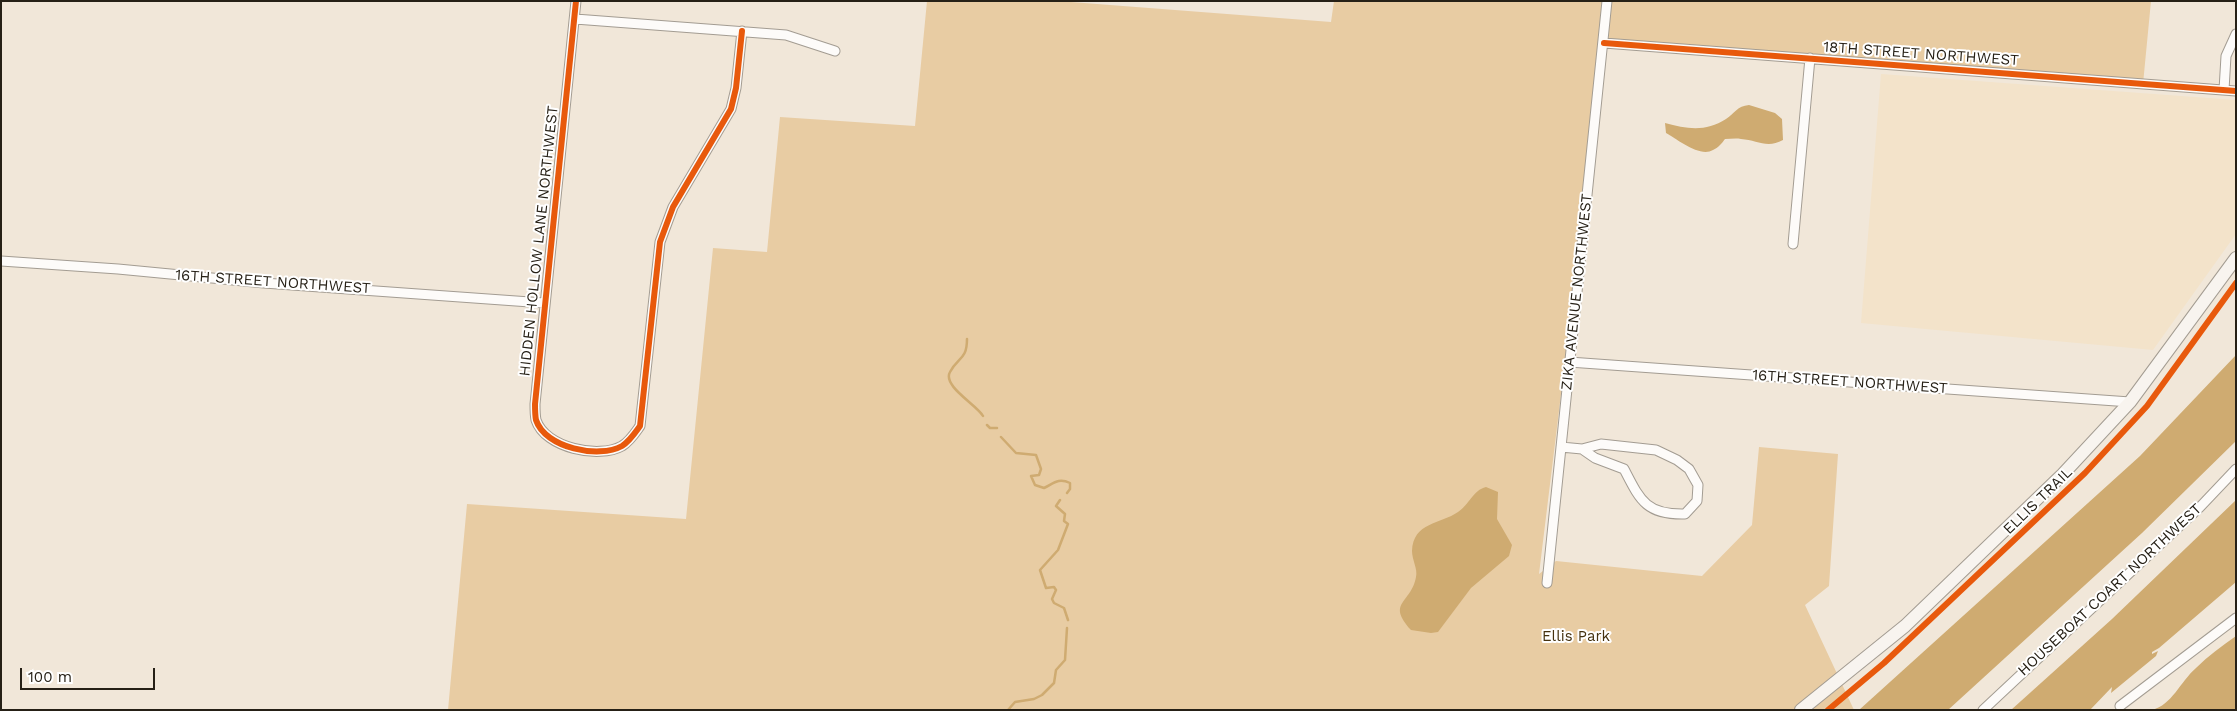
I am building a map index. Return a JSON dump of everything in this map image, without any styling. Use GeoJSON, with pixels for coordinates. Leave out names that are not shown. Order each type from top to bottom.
{"type":"FeatureCollection","features":[{"type":"Feature","properties":{"kind":"street","name":"HIDDEN HOLLOW LANE NORTHWEST"},"geometry":{"type":"LineString","coordinates":[[576,1],[535,404],[536,420],[545,433],[554,441],[567,447],[588,450],[611,450],[629,441],[640,426],[660,242],[673,208],[731,109],[736,88],[742,31]]}},
{"type":"Feature","properties":{"kind":"street","name":"ZIKA AVENUE NORTHWEST"},"geometry":{"type":"LineString","coordinates":[[1547,582],[1607,1]]}},
{"type":"Feature","properties":{"kind":"street"},"geometry":{"type":"LineString","coordinates":[[575,19],[742,31],[801,38],[835,51]]}},
{"type":"Feature","properties":{"kind":"street"},"geometry":{"type":"LineString","coordinates":[[2224,90],[2226,56],[2236,34]]}},
{"type":"Feature","properties":{"kind":"street","name":"18TH STREET NORTHWEST"},"geometry":{"type":"LineString","coordinates":[[1604,43],[2236,91]]}},
{"type":"Feature","properties":{"kind":"street"},"geometry":{"type":"LineString","coordinates":[[1793,244],[1810,58]]}},
{"type":"Feature","properties":{"kind":"street"},"geometry":{"type":"LineString","coordinates":[[1801,710],[1905,626],[2063,474],[2130,402],[2236,258]]}},
{"type":"Feature","properties":{"kind":"street","name":"16TH STREET NORTHWEST"},"geometry":{"type":"LineString","coordinates":[[1,261],[118,269],[264,283],[544,303]]}},
{"type":"Feature","properties":{"kind":"street","name":"16TH STREET NORTHWEST"},"geometry":{"type":"LineString","coordinates":[[1569,362],[2130,402]]}},
{"type":"Feature","properties":{"kind":"street"},"geometry":{"type":"LineString","coordinates":[[1561,447],[1582,449],[1601,444],[1656,450],[1677,460],[1689,469],[1698,485],[1697,501],[1685,514],[1668,515],[1651,510],[1640,500],[1624,469],[1595,458],[1582,449]]}},
{"type":"Feature","properties":{"kind":"street","name":"HOUSEBOAT COART NORTHWEST"},"geometry":{"type":"LineString","coordinates":[[1982,710],[2200,507],[2236,469]]}},
{"type":"Feature","properties":{"kind":"street"},"geometry":{"type":"LineString","coordinates":[[2120,706],[2236,618]]}},
{"type":"Feature","properties":{"kind":"shaded area"},"geometry":{"type":"Polygon","coordinates":[[[1881,74],[2236,100],[2236,234],[2153,350],[1861,323],[1881,74]]]}},
{"type":"Feature","properties":{"kind":"shaded area"},"geometry":{"type":"Polygon","coordinates":[[[1749,105],[1775,113],[1782,119],[1783,140],[1767,144],[1739,139],[1725,139],[1715,149],[1702,152],[1689,147],[1666,133],[1665,123],[1681,127],[1704,128],[1719,123],[1739,108],[1749,105]]]}},
{"type":"Feature","properties":{"kind":"shaded area"},"geometry":{"type":"Polygon","coordinates":[[[2236,355],[2236,441],[2142,533],[1948,710],[1859,710],[2140,456],[2236,355]]]}},
{"type":"Feature","properties":{"kind":"shaded area"},"geometry":{"type":"Polygon","coordinates":[[[1486,487],[1498,492],[1497,519],[1512,545],[1509,556],[1471,588],[1438,632],[1431,633],[1411,630],[1404,621],[1400,608],[1410,593],[1416,577],[1412,551],[1417,534],[1429,525],[1458,512],[1474,494],[1486,487]]]}},
{"type":"Feature","properties":{"kind":"shaded area"},"geometry":{"type":"Polygon","coordinates":[[[2236,500],[2236,582],[2152,652],[2152,654],[2158,651],[2156,656],[2111,693],[2112,687],[2090,710],[2011,710],[2112,619],[2236,500]]]}},
{"type":"Feature","properties":{"kind":"shaded area"},"geometry":{"type":"Polygon","coordinates":[[[2236,636],[2236,710],[2152,710],[2165,703],[2190,674],[2215,651],[2236,636]]]}},
{"type":"Feature","properties":{"kind":"green space","name":"Ellis Park"},"geometry":{"type":"Polygon","coordinates":[[[927,1],[1058,1],[1331,22],[1334,1],[2151,1],[2143,84],[1604,43],[1539,574],[1556,561],[1702,576],[1752,525],[1759,447],[1838,454],[1829,586],[1805,605],[1854,710],[448,710],[467,504],[686,519],[713,248],[767,252],[780,117],[915,126],[927,1]]]}},
{"type":"Feature","properties":{"kind":"waterway"},"geometry":{"type":"LineString","coordinates":[[967,339],[964,355],[953,367],[949,377],[955,389],[983,416]]}},
{"type":"Feature","properties":{"kind":"waterway"},"geometry":{"type":"LineString","coordinates":[[987,425],[990,428],[997,428]]}},
{"type":"Feature","properties":{"kind":"waterway"},"geometry":{"type":"LineString","coordinates":[[1001,437],[1016,453],[1036,455],[1041,469],[1039,475],[1031,476],[1035,485],[1044,488],[1056,482],[1066,481],[1070,483],[1070,489],[1067,493]]}},
{"type":"Feature","properties":{"kind":"waterway"},"geometry":{"type":"LineString","coordinates":[[1060,500],[1056,506],[1065,514],[1064,521],[1068,524],[1058,550],[1040,570],[1046,588],[1054,587],[1056,590],[1052,599],[1054,603],[1064,608],[1068,620]]}},
{"type":"Feature","properties":{"kind":"waterway"},"geometry":{"type":"LineString","coordinates":[[1008,710],[1015,702],[1034,699],[1042,695],[1054,683],[1056,670],[1065,660],[1067,628]]}},
{"type":"Feature","properties":{"kind":"cycle path"},"geometry":{"type":"LineString","coordinates":[[576,1],[535,410],[536,420],[541,430],[550,438],[561,444],[587,451],[612,450],[622,446],[640,426],[660,242],[673,207],[731,109],[736,88],[742,31]]}},
{"type":"Feature","properties":{"kind":"cycle path"},"geometry":{"type":"LineString","coordinates":[[1604,43],[2236,91]]}},
{"type":"Feature","properties":{"kind":"cycle path","name":"ELLIS TRAIL"},"geometry":{"type":"LineString","coordinates":[[1828,710],[1884,663],[2085,473],[2147,406],[2236,283]]}}]}
